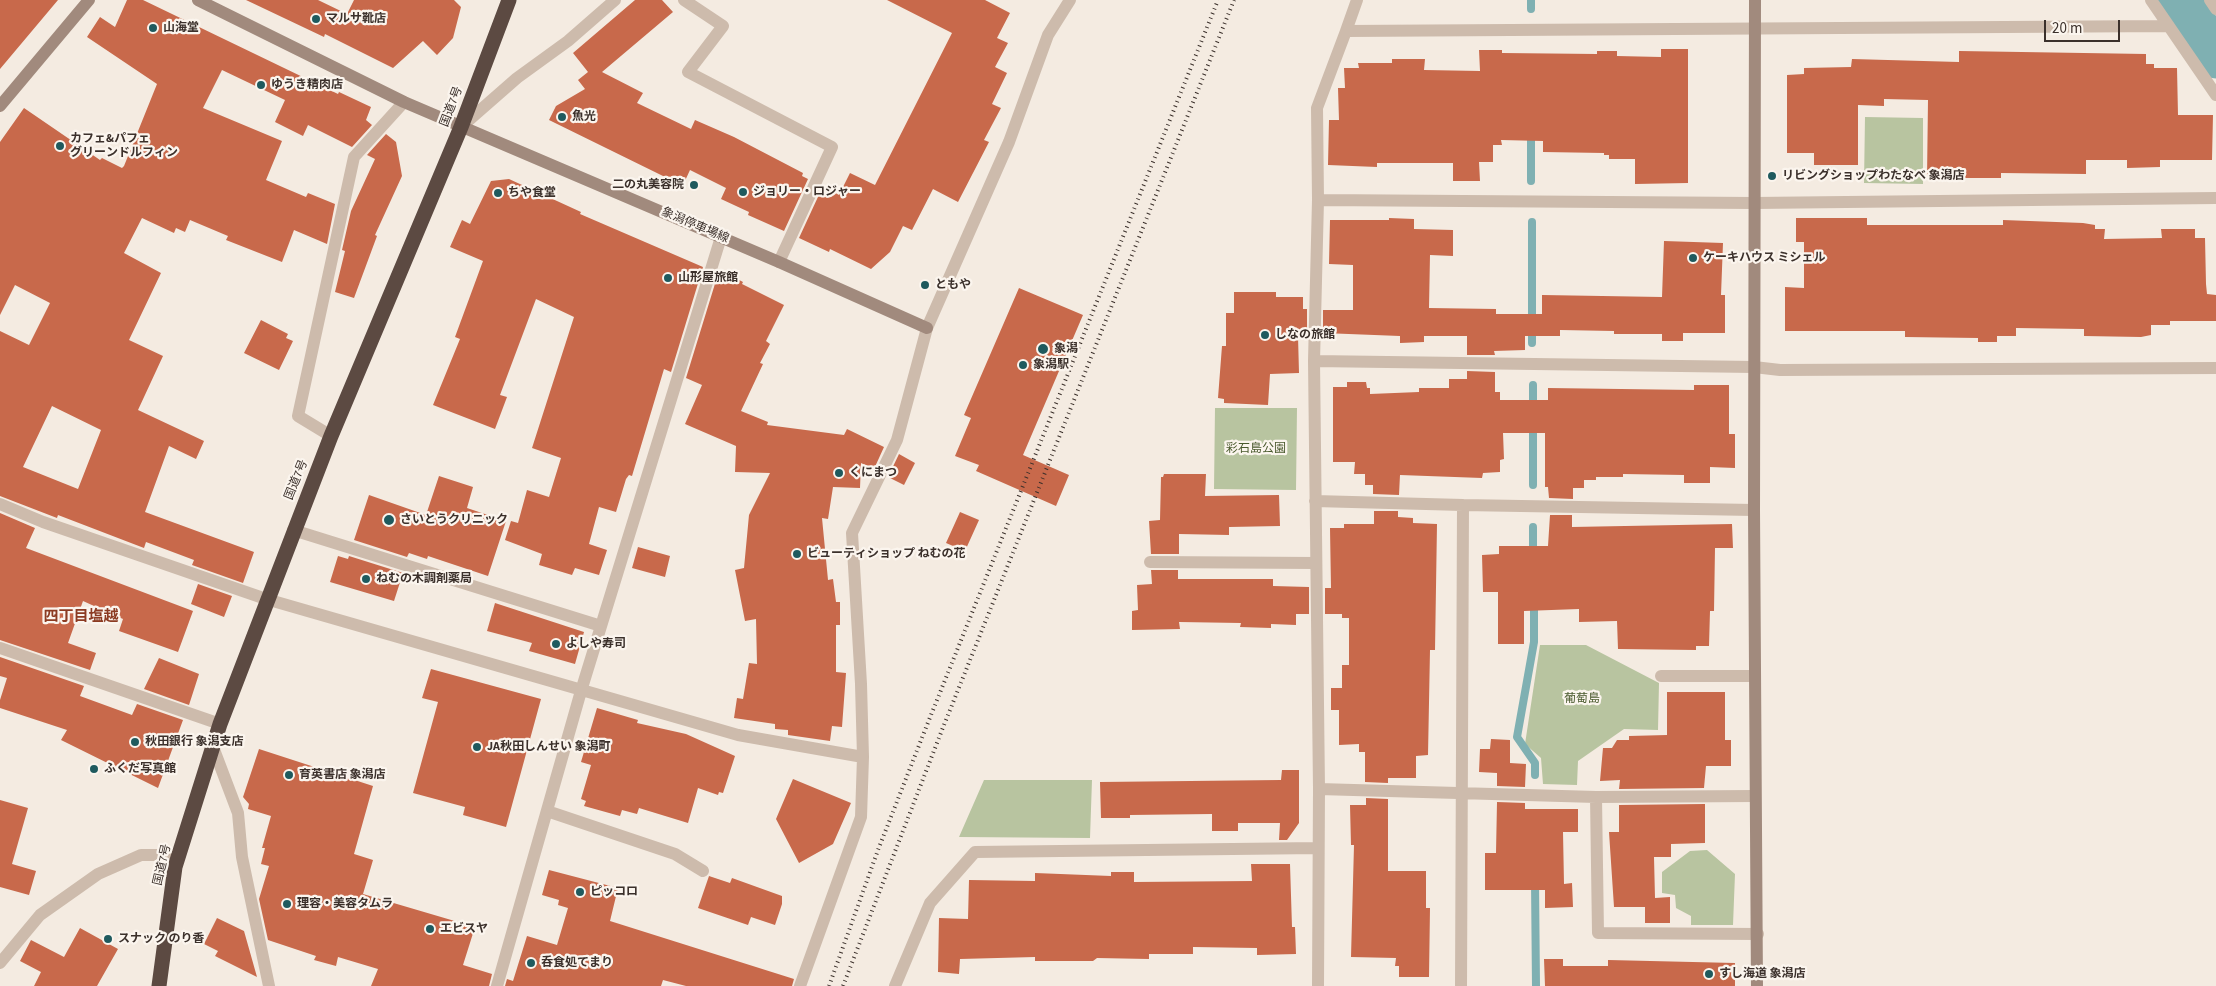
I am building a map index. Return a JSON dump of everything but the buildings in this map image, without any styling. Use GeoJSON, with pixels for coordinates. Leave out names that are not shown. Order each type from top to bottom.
{"type":"FeatureCollection","features":[{"type":"Feature","properties":{"kind":"highway","name":"国道7号"},"geometry":{"type":"LineString","coordinates":[[159,986],[176,866],[220,724],[293,530],[461,127],[509,0]]}},
{"type":"Feature","properties":{"kind":"street"},"geometry":{"type":"LineString","coordinates":[[0,106],[89,0]]}},
{"type":"Feature","properties":{"kind":"street","name":"象潟停車場線"},"geometry":{"type":"LineString","coordinates":[[198,0],[404,102],[779,262],[927,328]]}},
{"type":"Feature","properties":{"kind":"street"},"geometry":{"type":"LineString","coordinates":[[461,127],[517,78],[568,41],[615,0]]}},
{"type":"Feature","properties":{"kind":"street"},"geometry":{"type":"LineString","coordinates":[[684,0],[723,26],[688,72],[832,147],[779,262]]}},
{"type":"Feature","properties":{"kind":"street"},"geometry":{"type":"LineString","coordinates":[[800,986],[861,817],[863,757],[852,533],[897,440],[927,328],[1009,142],[1048,34],[1070,0]]}},
{"type":"Feature","properties":{"kind":"street"},"geometry":{"type":"LineString","coordinates":[[1318,986],[1314,361],[1318,200],[1317,108],[1357,0]]}},
{"type":"Feature","properties":{"kind":"street"},"geometry":{"type":"LineString","coordinates":[[1755,0],[1754,510],[1757,986]]}},
{"type":"Feature","properties":{"kind":"street"},"geometry":{"type":"LineString","coordinates":[[2151,0],[2216,95]]}},
{"type":"Feature","properties":{"kind":"street"},"geometry":{"type":"LineString","coordinates":[[2210,0],[2216,9]]}},
{"type":"Feature","properties":{"kind":"street"},"geometry":{"type":"LineString","coordinates":[[1346,31],[2170,26]]}},
{"type":"Feature","properties":{"kind":"street"},"geometry":{"type":"LineString","coordinates":[[331,436],[298,416],[352,166],[354,157],[404,102]]}},
{"type":"Feature","properties":{"kind":"street"},"geometry":{"type":"LineString","coordinates":[[1318,200],[1754,203],[2216,198]]}},
{"type":"Feature","properties":{"kind":"street"},"geometry":{"type":"LineString","coordinates":[[497,986],[581,691],[721,238]]}},
{"type":"Feature","properties":{"kind":"street"},"geometry":{"type":"LineString","coordinates":[[1314,361],[1754,367],[1780,370],[2216,368]]}},
{"type":"Feature","properties":{"kind":"street"},"geometry":{"type":"LineString","coordinates":[[1316,501],[1754,510]]}},
{"type":"Feature","properties":{"kind":"street"},"geometry":{"type":"LineString","coordinates":[[0,504],[43,522],[266,599],[738,735],[863,757]]}},
{"type":"Feature","properties":{"kind":"street"},"geometry":{"type":"LineString","coordinates":[[1461,986],[1464,505]]}},
{"type":"Feature","properties":{"kind":"street"},"geometry":{"type":"LineString","coordinates":[[293,530],[601,626]]}},
{"type":"Feature","properties":{"kind":"street"},"geometry":{"type":"LineString","coordinates":[[1150,562],[1316,563]]}},
{"type":"Feature","properties":{"kind":"street"},"geometry":{"type":"LineString","coordinates":[[0,648],[220,724]]}},
{"type":"Feature","properties":{"kind":"street"},"geometry":{"type":"LineString","coordinates":[[1661,676],[1755,676]]}},
{"type":"Feature","properties":{"kind":"street"},"geometry":{"type":"LineString","coordinates":[[213,747],[238,813],[242,857],[269,986]]}},
{"type":"Feature","properties":{"kind":"street"},"geometry":{"type":"LineString","coordinates":[[1318,790],[1596,797],[1755,796]]}},
{"type":"Feature","properties":{"kind":"street"},"geometry":{"type":"LineString","coordinates":[[1596,797],[1598,932],[1758,934]]}},
{"type":"Feature","properties":{"kind":"street"},"geometry":{"type":"LineString","coordinates":[[547,811],[675,854],[702,871]]}},
{"type":"Feature","properties":{"kind":"street"},"geometry":{"type":"LineString","coordinates":[[895,986],[930,903],[975,852],[1318,848]]}},
{"type":"Feature","properties":{"kind":"street"},"geometry":{"type":"LineString","coordinates":[[0,962],[40,915],[98,874],[141,855],[179,855]]}},
{"type":"Feature","properties":{"kind":"green space"},"geometry":{"type":"Polygon","coordinates":[[[1865,117],[1923,118],[1923,184],[1864,183],[1865,117]]]}},
{"type":"Feature","properties":{"kind":"green space","name":"彩石島公園"},"geometry":{"type":"Polygon","coordinates":[[[1215,408],[1297,408],[1296,490],[1214,489],[1215,408]]]}},
{"type":"Feature","properties":{"kind":"green space","name":"葡萄島"},"geometry":{"type":"Polygon","coordinates":[[[1540,645],[1586,645],[1659,683],[1658,730],[1624,729],[1578,761],[1577,785],[1543,784],[1541,758],[1525,744],[1540,645]]]}},
{"type":"Feature","properties":{"kind":"green space"},"geometry":{"type":"Polygon","coordinates":[[[984,780],[1092,780],[1090,838],[959,837],[984,780]]]}},
{"type":"Feature","properties":{"kind":"green space"},"geometry":{"type":"Polygon","coordinates":[[[1707,850],[1735,874],[1733,925],[1691,925],[1691,916],[1676,908],[1675,895],[1662,893],[1662,872],[1690,851],[1707,850]]]}},
{"type":"Feature","properties":{"kind":"waterway"},"geometry":{"type":"LineString","coordinates":[[1531,0],[1531,9]]}},
{"type":"Feature","properties":{"kind":"waterway"},"geometry":{"type":"LineString","coordinates":[[2178,0],[2216,56]]}},
{"type":"Feature","properties":{"kind":"waterway"},"geometry":{"type":"LineString","coordinates":[[1531,133],[1531,181]]}},
{"type":"Feature","properties":{"kind":"waterway"},"geometry":{"type":"LineString","coordinates":[[1532,222],[1532,343]]}},
{"type":"Feature","properties":{"kind":"waterway"},"geometry":{"type":"LineString","coordinates":[[1533,385],[1533,408]]}},
{"type":"Feature","properties":{"kind":"waterway"},"geometry":{"type":"LineString","coordinates":[[1533,425],[1533,485]]}},
{"type":"Feature","properties":{"kind":"waterway"},"geometry":{"type":"LineString","coordinates":[[1533,527],[1533,555]]}},
{"type":"Feature","properties":{"kind":"waterway"},"geometry":{"type":"LineString","coordinates":[[1534,601],[1534,642],[1517,737],[1535,763],[1535,775]]}},
{"type":"Feature","properties":{"kind":"waterway"},"geometry":{"type":"LineString","coordinates":[[1535,881],[1536,986]]}},
{"type":"Feature","properties":{"kind":"railway"},"geometry":{"type":"LineString","coordinates":[[829,986],[878,850],[927,725],[1218,0]]}},
{"type":"Feature","properties":{"kind":"railway"},"geometry":{"type":"LineString","coordinates":[[843,986],[942,730],[1234,0]]}},
{"type":"Feature","properties":{"kind":"place","name":"マルサ靴店"},"geometry":{"type":"Point","coordinates":[316,19]}},
{"type":"Feature","properties":{"kind":"place","name":"山海堂"},"geometry":{"type":"Point","coordinates":[153,28]}},
{"type":"Feature","properties":{"kind":"place","name":"ゆうき精肉店"},"geometry":{"type":"Point","coordinates":[261,85]}},
{"type":"Feature","properties":{"kind":"place","name":"魚光"},"geometry":{"type":"Point","coordinates":[562,117]}},
{"type":"Feature","properties":{"kind":"place","name":"カフェ&パフェ グリーンドルフィン"},"geometry":{"type":"Point","coordinates":[60,146]}},
{"type":"Feature","properties":{"kind":"place","name":"リビングショップわたなべ 象潟店"},"geometry":{"type":"Point","coordinates":[1772,176]}},
{"type":"Feature","properties":{"kind":"place","name":"二の丸美容院"},"geometry":{"type":"Point","coordinates":[694,185]}},
{"type":"Feature","properties":{"kind":"place","name":"ジョリー・ロジャー"},"geometry":{"type":"Point","coordinates":[743,192]}},
{"type":"Feature","properties":{"kind":"place","name":"ちや食堂"},"geometry":{"type":"Point","coordinates":[498,193]}},
{"type":"Feature","properties":{"kind":"place","name":"ケーキハウス ミシェル"},"geometry":{"type":"Point","coordinates":[1693,258]}},
{"type":"Feature","properties":{"kind":"place","name":"山形屋旅館"},"geometry":{"type":"Point","coordinates":[668,278]}},
{"type":"Feature","properties":{"kind":"place","name":"ともや"},"geometry":{"type":"Point","coordinates":[925,285]}},
{"type":"Feature","properties":{"kind":"place","name":"しなの旅館"},"geometry":{"type":"Point","coordinates":[1265,335]}},
{"type":"Feature","properties":{"kind":"place","name":"象潟"},"geometry":{"type":"Point","coordinates":[1043,349]}},
{"type":"Feature","properties":{"kind":"place","name":"象潟駅"},"geometry":{"type":"Point","coordinates":[1023,365]}},
{"type":"Feature","properties":{"kind":"place","name":"くにまつ"},"geometry":{"type":"Point","coordinates":[839,473]}},
{"type":"Feature","properties":{"kind":"place","name":"さいとうクリニック"},"geometry":{"type":"Point","coordinates":[389,520]}},
{"type":"Feature","properties":{"kind":"place","name":"ビューティショップ ねむの花"},"geometry":{"type":"Point","coordinates":[797,554]}},
{"type":"Feature","properties":{"kind":"place","name":"ねむの木調剤薬局"},"geometry":{"type":"Point","coordinates":[366,579]}},
{"type":"Feature","properties":{"kind":"place","name":"よしや寿司"},"geometry":{"type":"Point","coordinates":[556,644]}},
{"type":"Feature","properties":{"kind":"place","name":"秋田銀行 象潟支店"},"geometry":{"type":"Point","coordinates":[135,742]}},
{"type":"Feature","properties":{"kind":"place","name":"JA秋田しんせい 象潟町"},"geometry":{"type":"Point","coordinates":[477,747]}},
{"type":"Feature","properties":{"kind":"place","name":"ふくだ写真館"},"geometry":{"type":"Point","coordinates":[94,769]}},
{"type":"Feature","properties":{"kind":"place","name":"育英書店 象潟店"},"geometry":{"type":"Point","coordinates":[289,775]}},
{"type":"Feature","properties":{"kind":"place","name":"ピッコロ"},"geometry":{"type":"Point","coordinates":[580,892]}},
{"type":"Feature","properties":{"kind":"place","name":"理容・美容タムラ"},"geometry":{"type":"Point","coordinates":[287,904]}},
{"type":"Feature","properties":{"kind":"place","name":"エビスヤ"},"geometry":{"type":"Point","coordinates":[430,929]}},
{"type":"Feature","properties":{"kind":"place","name":"スナック のり香"},"geometry":{"type":"Point","coordinates":[108,939]}},
{"type":"Feature","properties":{"kind":"place","name":"呑食処てまり"},"geometry":{"type":"Point","coordinates":[531,963]}},
{"type":"Feature","properties":{"kind":"place","name":"すし海道 象潟店"},"geometry":{"type":"Point","coordinates":[1709,974]}},
{"type":"Feature","properties":{"kind":"district","name":"四丁目塩越"},"geometry":{"type":"Point","coordinates":[81,618]}}]}
